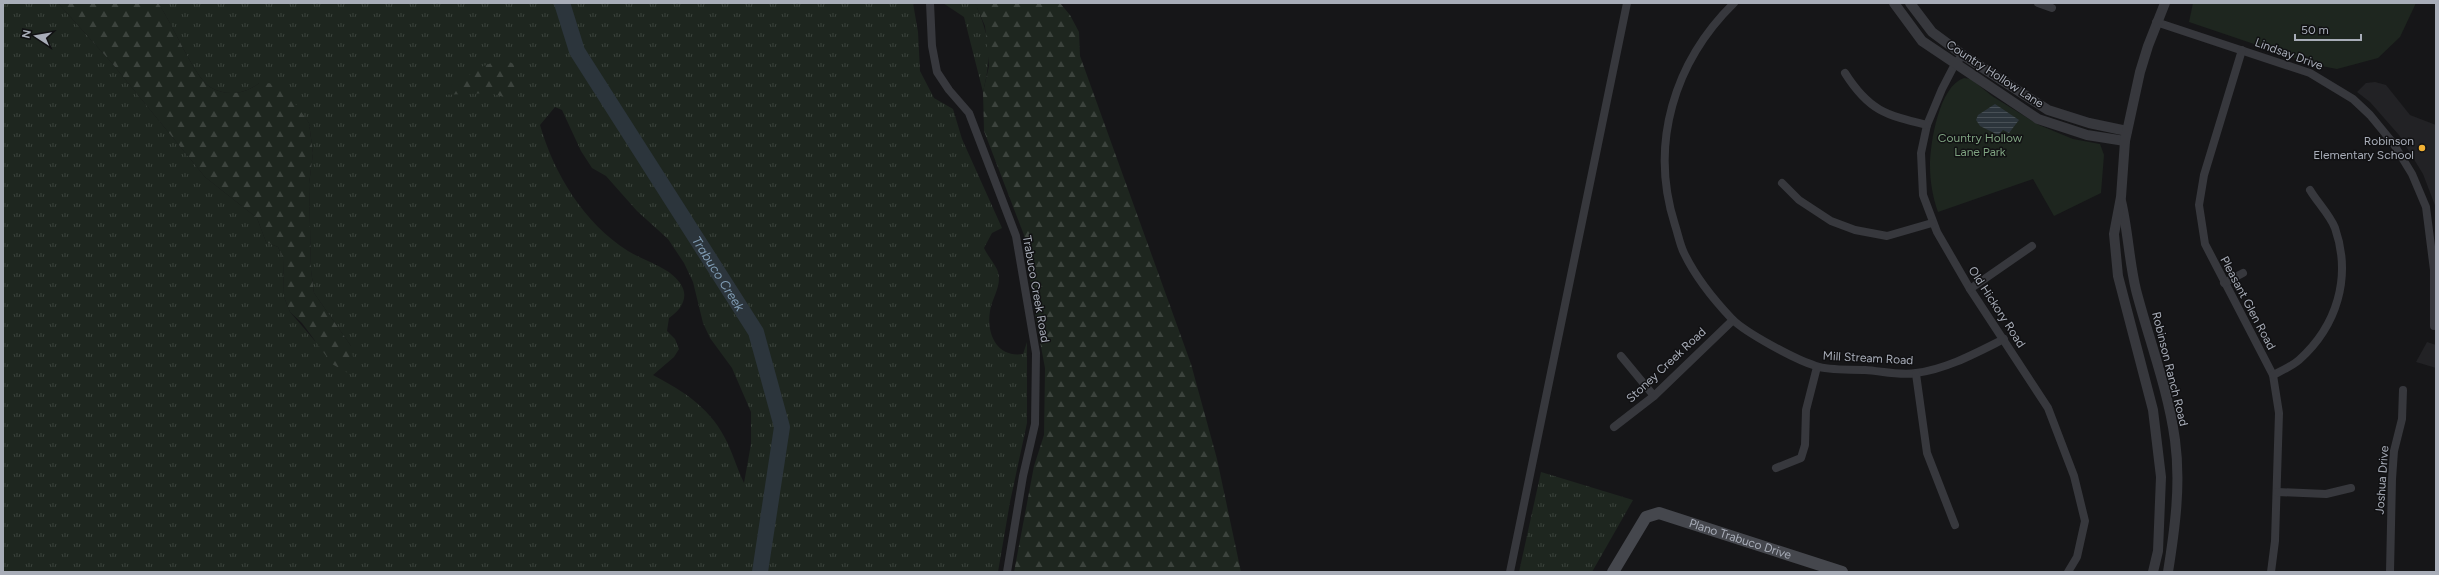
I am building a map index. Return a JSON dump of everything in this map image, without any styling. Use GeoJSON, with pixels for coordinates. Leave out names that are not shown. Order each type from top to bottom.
{"type":"FeatureCollection","features":[{"type":"Feature","properties":{"kind":"main road","name":"Plano Trabuco Drive"},"geometry":{"type":"LineString","coordinates":[[1613,572],[1641,523],[1649,515],[1662,514],[1842,572]]}},
{"type":"Feature","properties":{"kind":"street","name":"Trabuco Creek Road"},"geometry":{"type":"LineString","coordinates":[[930,3],[932,46],[937,72],[949,90],[969,112],[1016,236],[1036,353],[1035,424],[1022,476],[1007,572]]}},
{"type":"Feature","properties":{"kind":"street"},"geometry":{"type":"LineString","coordinates":[[1510,572],[1627,3]]}},
{"type":"Feature","properties":{"kind":"street","name":"Mill Stream Road"},"geometry":{"type":"LineString","coordinates":[[1734,3],[1712,24],[1685,70],[1672,105],[1666,137],[1664,178],[1670,211],[1684,253],[1706,287],[1733,320],[1775,347],[1817,367],[1916,374],[1960,361],[2004,339]]}},
{"type":"Feature","properties":{"kind":"street","name":"Country Hollow Lane"},"geometry":{"type":"LineString","coordinates":[[1894,3],[1922,41],[2038,119],[2087,135],[2126,136]]}},
{"type":"Feature","properties":{"kind":"street","name":"Country Hollow Lane"},"geometry":{"type":"LineString","coordinates":[[1910,3],[1932,32],[1963,55],[2048,110],[2126,136]]}},
{"type":"Feature","properties":{"kind":"street"},"geometry":{"type":"LineString","coordinates":[[2038,3],[2052,8]]}},
{"type":"Feature","properties":{"kind":"street","name":"Robinson Ranch Road"},"geometry":{"type":"LineString","coordinates":[[2153,572],[2158,551],[2161,478],[2153,410],[2118,276],[2114,234],[2121,197],[2126,136],[2140,72],[2156,22],[2165,3]]}},
{"type":"Feature","properties":{"kind":"street","name":"Lindsay Drive"},"geometry":{"type":"LineString","coordinates":[[2156,22],[2203,39],[2304,70],[2332,85],[2359,105],[2393,143],[2412,174],[2426,207],[2434,270],[2434,326]]}},
{"type":"Feature","properties":{"kind":"street","name":"Pleasant Glen Road"},"geometry":{"type":"LineString","coordinates":[[2242,50],[2204,175],[2199,205],[2205,244],[2273,376],[2278,413],[2277,492],[2271,572]]}},
{"type":"Feature","properties":{"kind":"street","name":"Old Hickory Road"},"geometry":{"type":"LineString","coordinates":[[1963,55],[1955,64],[1932,110],[1927,125],[1921,153],[1922,180],[1927,210],[1932,223],[1970,289],[2048,408],[2074,476],[2085,521],[2077,557],[2068,572]]}},
{"type":"Feature","properties":{"kind":"street"},"geometry":{"type":"LineString","coordinates":[[1845,73],[1856,91],[1877,110],[1927,125]]}},
{"type":"Feature","properties":{"kind":"street"},"geometry":{"type":"LineString","coordinates":[[1782,183],[1799,200],[1832,221],[1855,230],[1887,236],[1932,223]]}},
{"type":"Feature","properties":{"kind":"street"},"geometry":{"type":"LineString","coordinates":[[2273,376],[2299,360],[2330,323],[2341,295],[2343,261],[2335,227],[2310,190]]}},
{"type":"Feature","properties":{"kind":"street","name":"Robinson Ranch Road"},"geometry":{"type":"LineString","coordinates":[[2121,197],[2128,227],[2136,288],[2165,394],[2175,440],[2177,488],[2175,530],[2168,572]]}},
{"type":"Feature","properties":{"kind":"street"},"geometry":{"type":"LineString","coordinates":[[1970,289],[2032,246]]}},
{"type":"Feature","properties":{"kind":"street"},"geometry":{"type":"LineString","coordinates":[[2224,283],[2244,272]]}},
{"type":"Feature","properties":{"kind":"street","name":"Stoney Creek Road"},"geometry":{"type":"LineString","coordinates":[[1614,427],[1654,396],[1733,320]]}},
{"type":"Feature","properties":{"kind":"street"},"geometry":{"type":"LineString","coordinates":[[1621,356],[1654,396]]}},
{"type":"Feature","properties":{"kind":"street"},"geometry":{"type":"LineString","coordinates":[[1776,468],[1801,458],[1805,445],[1806,410],[1817,367]]}},
{"type":"Feature","properties":{"kind":"street"},"geometry":{"type":"LineString","coordinates":[[1916,374],[1927,452],[1955,525]]}},
{"type":"Feature","properties":{"kind":"street","name":"Joshua Drive"},"geometry":{"type":"LineString","coordinates":[[2390,572],[2392,479],[2394,451],[2402,419],[2403,390]]}},
{"type":"Feature","properties":{"kind":"street"},"geometry":{"type":"LineString","coordinates":[[2277,492],[2326,494],[2351,488]]}},
{"type":"Feature","properties":{"kind":"shaded area","name":"Robinson Elementary School"},"geometry":{"type":"Polygon","coordinates":[[[2375,82],[2386,85],[2410,115],[2436,125],[2436,208],[2423,174],[2399,135],[2370,102],[2357,92],[2366,83],[2375,82]]]}},
{"type":"Feature","properties":{"kind":"shaded area"},"geometry":{"type":"Polygon","coordinates":[[[1995,104],[2019,120],[2009,133],[2003,130],[1998,135],[1980,126],[1976,120],[1978,115],[1995,104]]]}},
{"type":"Feature","properties":{"kind":"shaded area"},"geometry":{"type":"Polygon","coordinates":[[[2427,342],[2436,345],[2436,368],[2416,362],[2427,342]]]}},
{"type":"Feature","properties":{"kind":"green space"},"geometry":{"type":"Polygon","coordinates":[[[3,3],[58,3],[111,62],[205,177],[257,218],[266,242],[278,247],[283,258],[284,297],[290,312],[315,341],[351,346],[314,293],[311,270],[309,184],[313,153],[309,123],[298,109],[259,83],[248,90],[236,93],[223,92],[210,87],[190,61],[158,3],[913,3],[918,32],[920,71],[934,98],[953,109],[962,139],[1002,228],[992,233],[984,248],[997,270],[999,277],[998,287],[990,311],[989,320],[992,336],[1001,348],[1014,354],[1023,354],[1027,342],[1027,423],[1010,502],[998,572],[3,572],[3,3]],[[555,107],[540,125],[553,161],[573,196],[585,212],[612,240],[634,255],[663,268],[675,277],[683,288],[683,303],[669,318],[667,331],[675,339],[679,349],[674,357],[653,375],[687,395],[706,411],[728,444],[744,483],[751,444],[751,412],[732,368],[710,338],[703,323],[693,282],[684,263],[668,239],[637,211],[606,176],[592,168],[581,151],[562,110],[555,107]]]}},
{"type":"Feature","properties":{"kind":"green space"},"geometry":{"type":"Polygon","coordinates":[[[58,3],[158,3],[190,61],[210,87],[223,92],[236,93],[248,90],[259,83],[281,84],[309,123],[313,153],[309,184],[311,270],[314,293],[351,346],[354,363],[348,373],[332,364],[302,323],[290,312],[284,297],[283,258],[278,247],[266,242],[257,218],[205,177],[111,62],[58,3]]]}},
{"type":"Feature","properties":{"kind":"green space"},"geometry":{"type":"Polygon","coordinates":[[[943,3],[975,3],[984,26],[988,47],[988,68],[983,92],[964,17],[943,3]]]}},
{"type":"Feature","properties":{"kind":"green space"},"geometry":{"type":"Polygon","coordinates":[[[975,3],[1060,3],[1070,15],[1079,32],[1080,56],[1191,364],[1217,459],[1241,572],[1014,572],[1034,466],[1044,435],[1045,368],[1036,320],[1024,235],[984,131],[983,92],[989,66],[985,26],[975,3]]]}},
{"type":"Feature","properties":{"kind":"green space"},"geometry":{"type":"Polygon","coordinates":[[[2193,3],[2416,3],[2400,37],[2378,58],[2337,69],[2316,65],[2189,22],[2193,3]]]}},
{"type":"Feature","properties":{"kind":"green space"},"geometry":{"type":"Polygon","coordinates":[[[502,59],[514,64],[516,90],[519,97],[514,100],[490,93],[439,95],[481,67],[502,59]]]}},
{"type":"Feature","properties":{"kind":"green space","name":"Country Hollow Lane Park"},"geometry":{"type":"Polygon","coordinates":[[[1964,78],[1971,79],[1992,96],[2039,125],[2073,139],[2100,144],[2104,155],[2101,193],[2054,216],[2033,179],[1938,212],[1932,190],[1930,172],[1930,156],[1934,130],[1942,103],[1948,92],[1955,83],[1964,78]]]}},
{"type":"Feature","properties":{"kind":"green space"},"geometry":{"type":"Polygon","coordinates":[[[1541,472],[1633,500],[1592,572],[1519,572],[1541,472]]]}},
{"type":"Feature","properties":{"kind":"waterway","name":"Trabuco Creek"},"geometry":{"type":"LineString","coordinates":[[562,3],[577,51],[756,332],[782,427],[760,572]]}},
{"type":"Feature","properties":{"kind":"place","name":"Robinson Elementary School"},"geometry":{"type":"Point","coordinates":[2422,148]}}]}
